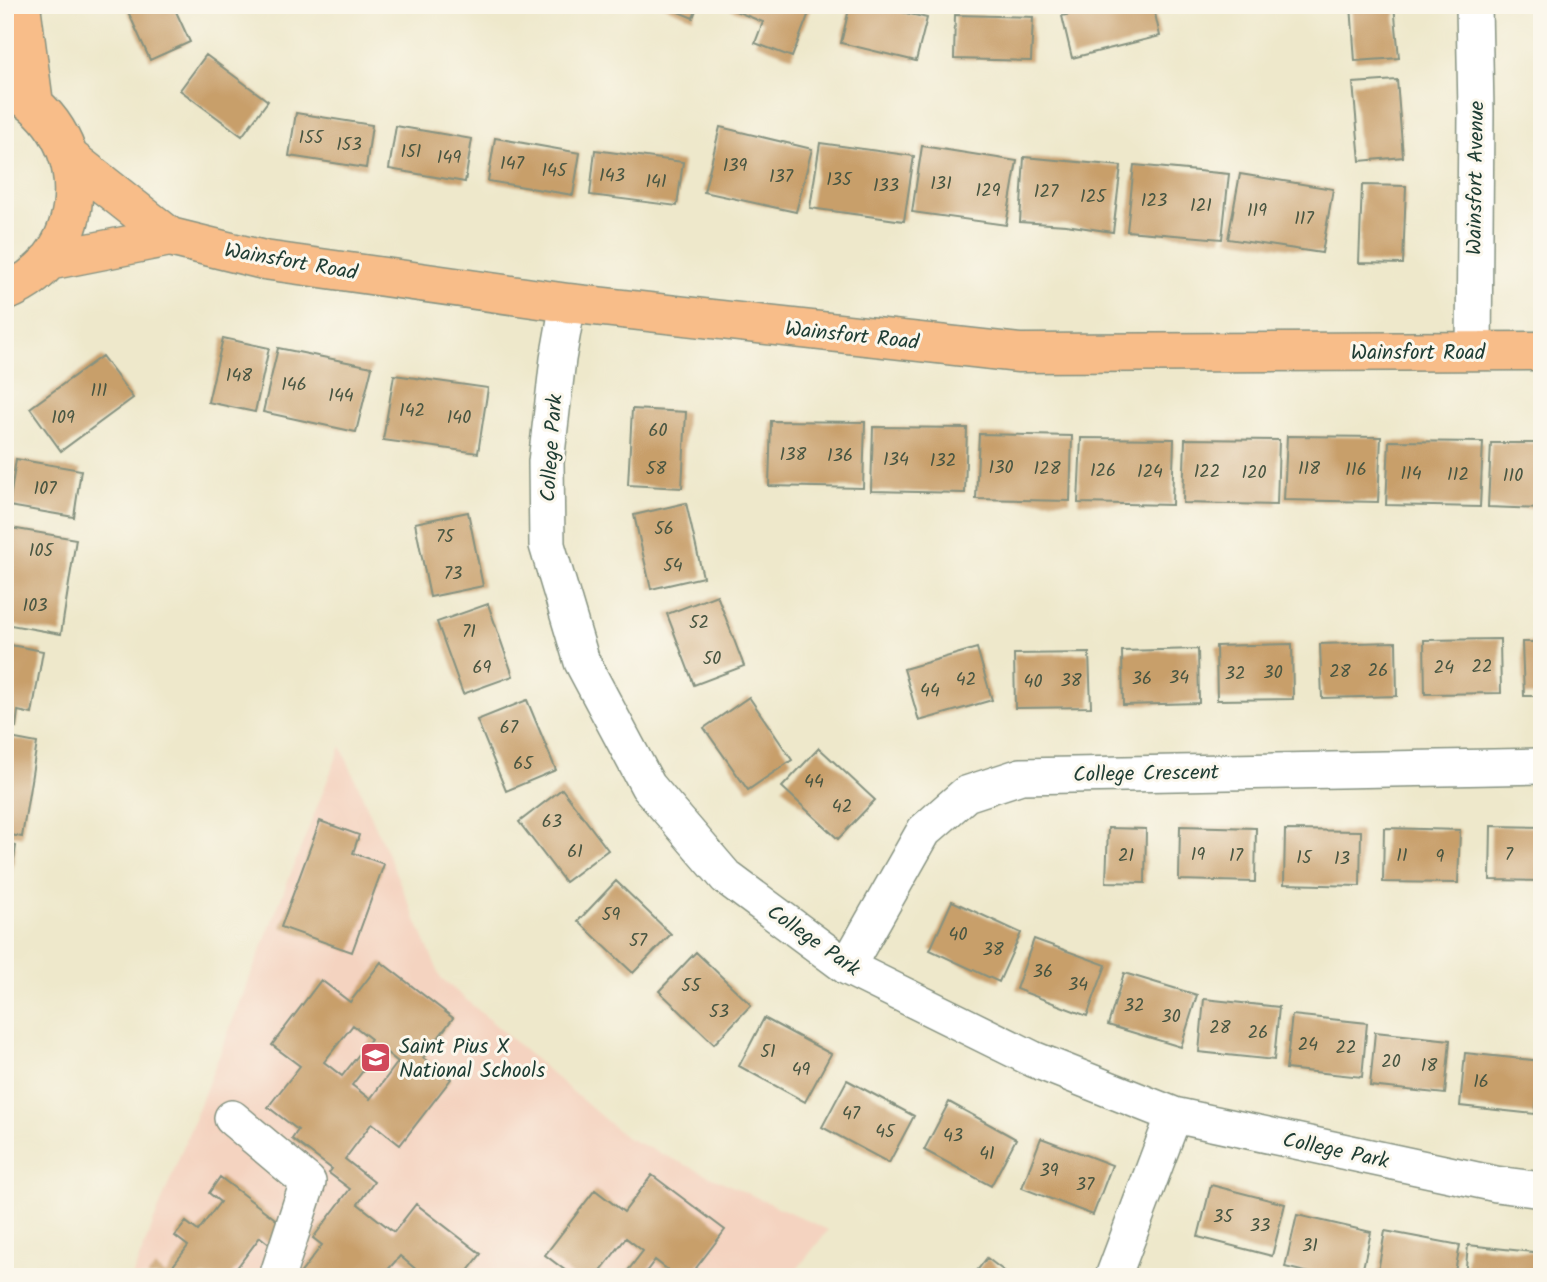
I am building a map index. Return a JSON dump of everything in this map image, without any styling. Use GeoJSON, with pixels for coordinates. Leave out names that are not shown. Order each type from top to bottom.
{"type":"FeatureCollection","features":[{"type":"Feature","properties":{"kind":"main road"},"geometry":{"type":"LineString","coordinates":[[5,292],[32,277],[48,261],[60,243],[71,216],[74,180],[61,138],[49,120],[20,95],[21,5]]}},
{"type":"Feature","properties":{"kind":"main road","name":"Wainsfort Road"},"geometry":{"type":"LineString","coordinates":[[69,158],[170,237],[264,260],[568,303],[1019,353],[1542,351]]}},
{"type":"Feature","properties":{"kind":"main road","name":"Wainsfort Road"},"geometry":{"type":"LineString","coordinates":[[48,261],[170,237]]}},
{"type":"Feature","properties":{"kind":"street","name":"Wainsfort Avenue"},"geometry":{"type":"LineString","coordinates":[[1474,5],[1474,351]]}},
{"type":"Feature","properties":{"kind":"street","name":"College Park"},"geometry":{"type":"LineString","coordinates":[[568,303],[558,359],[546,462],[547,545],[582,662],[648,786],[726,877],[847,967],[1033,1059],[1174,1115],[1496,1184],[1542,1191]]}},
{"type":"Feature","properties":{"kind":"street","name":"College Crescent"},"geometry":{"type":"LineString","coordinates":[[847,967],[925,831],[965,794],[1021,776],[1542,766]]}},
{"type":"Feature","properties":{"kind":"street"},"geometry":{"type":"LineString","coordinates":[[1113,1277],[1174,1115]]}},
{"type":"Feature","properties":{"kind":"street"},"geometry":{"type":"LineString","coordinates":[[232,1118],[307,1182],[277,1277]]}},
{"type":"Feature","properties":{"kind":"shaded area","name":"Saint Pius X National Schools"},"geometry":{"type":"Polygon","coordinates":[[[341,746],[441,978],[625,1137],[828,1230],[791,1277],[132,1277],[341,746]]]}},
{"type":"Feature","properties":{"kind":"building"},"geometry":{"type":"Polygon","coordinates":[[[125,5],[173,5],[190,42],[150,60],[125,5]]]}},
{"type":"Feature","properties":{"kind":"building"},"geometry":{"type":"Polygon","coordinates":[[[661,5],[698,5],[693,18],[661,5]]]}},
{"type":"Feature","properties":{"kind":"building"},"geometry":{"type":"Polygon","coordinates":[[[728,5],[812,5],[792,57],[755,43],[763,22],[728,8],[728,5]]]}},
{"type":"Feature","properties":{"kind":"building"},"geometry":{"type":"Polygon","coordinates":[[[850,5],[872,5],[927,18],[916,61],[841,43],[850,5]]]}},
{"type":"Feature","properties":{"kind":"building"},"geometry":{"type":"Polygon","coordinates":[[[1104,5],[1153,5],[1160,36],[1072,58],[1062,16],[1104,5]]]}},
{"type":"Feature","properties":{"kind":"building"},"geometry":{"type":"Polygon","coordinates":[[[1351,5],[1394,5],[1399,58],[1355,61],[1351,5]]]}},
{"type":"Feature","properties":{"kind":"building"},"geometry":{"type":"Polygon","coordinates":[[[955,15],[1033,17],[1031,61],[954,59],[955,15]]]}},
{"type":"Feature","properties":{"kind":"building"},"geometry":{"type":"Polygon","coordinates":[[[206,55],[268,101],[242,136],[180,90],[206,55]]]}},
{"type":"Feature","properties":{"kind":"building"},"geometry":{"type":"Polygon","coordinates":[[[1397,80],[1403,157],[1360,161],[1353,83],[1397,80]]]}},
{"type":"Feature","properties":{"kind":"building"},"geometry":{"type":"Polygon","coordinates":[[[296,113],[372,125],[366,168],[289,156],[296,113]]]}},
{"type":"Feature","properties":{"kind":"building"},"geometry":{"type":"Polygon","coordinates":[[[396,126],[472,139],[465,182],[389,169],[396,126]]]}},
{"type":"Feature","properties":{"kind":"building"},"geometry":{"type":"Polygon","coordinates":[[[720,127],[812,149],[796,212],[704,192],[720,127]]]}},
{"type":"Feature","properties":{"kind":"building"},"geometry":{"type":"Polygon","coordinates":[[[495,138],[580,153],[573,195],[488,181],[495,138]]]}},
{"type":"Feature","properties":{"kind":"building"},"geometry":{"type":"Polygon","coordinates":[[[820,143],[914,156],[904,221],[810,208],[820,143]]]}},
{"type":"Feature","properties":{"kind":"building"},"geometry":{"type":"Polygon","coordinates":[[[922,146],[1017,161],[1006,225],[912,212],[922,146]]]}},
{"type":"Feature","properties":{"kind":"building"},"geometry":{"type":"Polygon","coordinates":[[[595,150],[683,162],[677,206],[590,195],[595,150]]]}},
{"type":"Feature","properties":{"kind":"building"},"geometry":{"type":"Polygon","coordinates":[[[1024,157],[1121,166],[1113,232],[1020,222],[1024,157]]]}},
{"type":"Feature","properties":{"kind":"building"},"geometry":{"type":"Polygon","coordinates":[[[1134,165],[1229,174],[1222,239],[1127,231],[1134,165]]]}},
{"type":"Feature","properties":{"kind":"building"},"geometry":{"type":"Polygon","coordinates":[[[1240,174],[1333,189],[1322,253],[1228,239],[1240,174]]]}},
{"type":"Feature","properties":{"kind":"building"},"geometry":{"type":"Polygon","coordinates":[[[1362,185],[1406,186],[1403,264],[1359,263],[1362,185]]]}},
{"type":"Feature","properties":{"kind":"building"},"geometry":{"type":"Polygon","coordinates":[[[223,338],[269,348],[255,412],[208,402],[223,338]]]}},
{"type":"Feature","properties":{"kind":"building"},"geometry":{"type":"Polygon","coordinates":[[[278,348],[372,367],[356,432],[263,412],[278,348]]]}},
{"type":"Feature","properties":{"kind":"building"},"geometry":{"type":"Polygon","coordinates":[[[102,356],[133,398],[61,451],[30,408],[102,356]]]}},
{"type":"Feature","properties":{"kind":"building"},"geometry":{"type":"Polygon","coordinates":[[[394,375],[488,388],[478,453],[383,440],[394,375]]]}},
{"type":"Feature","properties":{"kind":"building"},"geometry":{"type":"Polygon","coordinates":[[[632,409],[686,412],[682,488],[628,485],[632,409]]]}},
{"type":"Feature","properties":{"kind":"building"},"geometry":{"type":"Polygon","coordinates":[[[771,421],[865,422],[863,488],[769,486],[771,421]]]}},
{"type":"Feature","properties":{"kind":"building"},"geometry":{"type":"Polygon","coordinates":[[[873,427],[967,428],[965,493],[871,491],[873,427]]]}},
{"type":"Feature","properties":{"kind":"building"},"geometry":{"type":"Polygon","coordinates":[[[979,434],[1072,436],[1070,501],[976,499],[979,434]]]}},
{"type":"Feature","properties":{"kind":"building"},"geometry":{"type":"Polygon","coordinates":[[[1287,436],[1381,437],[1378,502],[1284,500],[1287,436]]]}},
{"type":"Feature","properties":{"kind":"building"},"geometry":{"type":"Polygon","coordinates":[[[1081,438],[1174,439],[1172,505],[1078,503],[1081,438]]]}},
{"type":"Feature","properties":{"kind":"building"},"geometry":{"type":"Polygon","coordinates":[[[1185,439],[1279,440],[1277,505],[1183,503],[1185,439]]]}},
{"type":"Feature","properties":{"kind":"building"},"geometry":{"type":"Polygon","coordinates":[[[1389,441],[1483,442],[1480,507],[1386,505],[1389,441]]]}},
{"type":"Feature","properties":{"kind":"building"},"geometry":{"type":"Polygon","coordinates":[[[1491,443],[1542,443],[1542,509],[1488,507],[1491,443]]]}},
{"type":"Feature","properties":{"kind":"building"},"geometry":{"type":"Polygon","coordinates":[[[16,459],[81,470],[74,517],[9,506],[16,459]]]}},
{"type":"Feature","properties":{"kind":"building"},"geometry":{"type":"Polygon","coordinates":[[[686,503],[703,577],[651,589],[634,515],[686,503]]]}},
{"type":"Feature","properties":{"kind":"building"},"geometry":{"type":"Polygon","coordinates":[[[468,512],[483,586],[430,597],[415,523],[468,512]]]}},
{"type":"Feature","properties":{"kind":"building"},"geometry":{"type":"Polygon","coordinates":[[[11,528],[76,539],[61,634],[5,624],[5,561],[11,528]]]}},
{"type":"Feature","properties":{"kind":"building"},"geometry":{"type":"Polygon","coordinates":[[[717,595],[744,666],[694,685],[667,614],[717,595]]]}},
{"type":"Feature","properties":{"kind":"building"},"geometry":{"type":"Polygon","coordinates":[[[488,604],[513,676],[463,694],[437,622],[488,604]]]}},
{"type":"Feature","properties":{"kind":"building"},"geometry":{"type":"Polygon","coordinates":[[[1500,639],[1501,693],[1425,694],[1424,640],[1500,639]]]}},
{"type":"Feature","properties":{"kind":"building"},"geometry":{"type":"Polygon","coordinates":[[[1396,642],[1397,696],[1322,698],[1320,644],[1396,642]]]}},
{"type":"Feature","properties":{"kind":"building"},"geometry":{"type":"Polygon","coordinates":[[[1522,642],[1542,642],[1542,696],[1524,696],[1522,642]]]}},
{"type":"Feature","properties":{"kind":"building"},"geometry":{"type":"Polygon","coordinates":[[[5,644],[43,651],[32,714],[18,711],[16,727],[5,725],[5,644]]]}},
{"type":"Feature","properties":{"kind":"building"},"geometry":{"type":"Polygon","coordinates":[[[1292,644],[1293,699],[1217,700],[1216,646],[1292,644]]]}},
{"type":"Feature","properties":{"kind":"building"},"geometry":{"type":"Polygon","coordinates":[[[977,648],[992,700],[919,721],[904,669],[977,648]]]}},
{"type":"Feature","properties":{"kind":"building"},"geometry":{"type":"Polygon","coordinates":[[[1198,649],[1199,703],[1123,705],[1122,651],[1198,649]]]}},
{"type":"Feature","properties":{"kind":"building"},"geometry":{"type":"Polygon","coordinates":[[[1089,653],[1091,707],[1015,708],[1014,654],[1089,653]]]}},
{"type":"Feature","properties":{"kind":"building"},"geometry":{"type":"Polygon","coordinates":[[[749,697],[792,760],[748,790],[704,728],[749,697]]]}},
{"type":"Feature","properties":{"kind":"building"},"geometry":{"type":"Polygon","coordinates":[[[527,700],[556,770],[506,791],[477,720],[527,700]]]}},
{"type":"Feature","properties":{"kind":"building"},"geometry":{"type":"Polygon","coordinates":[[[5,737],[37,743],[22,837],[5,834],[5,737]]]}},
{"type":"Feature","properties":{"kind":"building"},"geometry":{"type":"Polygon","coordinates":[[[819,748],[875,800],[838,839],[782,787],[819,748]]]}},
{"type":"Feature","properties":{"kind":"building"},"geometry":{"type":"Polygon","coordinates":[[[562,789],[608,850],[565,882],[519,822],[562,789]]]}},
{"type":"Feature","properties":{"kind":"building"},"geometry":{"type":"Polygon","coordinates":[[[320,821],[359,835],[353,853],[384,864],[352,952],[281,927],[320,821]]]}},
{"type":"Feature","properties":{"kind":"building"},"geometry":{"type":"Polygon","coordinates":[[[1180,826],[1256,828],[1255,882],[1179,880],[1180,826]]]}},
{"type":"Feature","properties":{"kind":"building"},"geometry":{"type":"Polygon","coordinates":[[[1491,826],[1542,827],[1542,881],[1490,880],[1491,826]]]}},
{"type":"Feature","properties":{"kind":"building"},"geometry":{"type":"Polygon","coordinates":[[[1108,828],[1146,829],[1145,883],[1106,882],[1108,828]]]}},
{"type":"Feature","properties":{"kind":"building"},"geometry":{"type":"Polygon","coordinates":[[[1384,828],[1460,830],[1458,883],[1383,882],[1384,828]]]}},
{"type":"Feature","properties":{"kind":"building"},"geometry":{"type":"Polygon","coordinates":[[[1285,830],[1361,831],[1360,886],[1284,884],[1285,830]]]}},
{"type":"Feature","properties":{"kind":"building"},"geometry":{"type":"Polygon","coordinates":[[[5,844],[16,846],[7,905],[5,905],[5,844]]]}},
{"type":"Feature","properties":{"kind":"building"},"geometry":{"type":"Polygon","coordinates":[[[616,881],[671,934],[633,973],[578,921],[616,881]]]}},
{"type":"Feature","properties":{"kind":"building"},"geometry":{"type":"Polygon","coordinates":[[[952,901],[1021,933],[999,982],[930,950],[952,901]]]}},
{"type":"Feature","properties":{"kind":"building"},"geometry":{"type":"Polygon","coordinates":[[[1034,939],[1106,965],[1087,1016],[1016,989],[1034,939]]]}},
{"type":"Feature","properties":{"kind":"building"},"geometry":{"type":"Polygon","coordinates":[[[696,952],[751,1005],[714,1044],[659,991],[696,952]]]}},
{"type":"Feature","properties":{"kind":"building"},"geometry":{"type":"Polygon","coordinates":[[[381,962],[453,1018],[423,1058],[451,1079],[400,1145],[372,1123],[345,1159],[374,1182],[358,1204],[394,1232],[416,1204],[481,1254],[463,1277],[425,1277],[400,1256],[385,1273],[389,1277],[303,1277],[300,1274],[322,1245],[313,1238],[350,1189],[329,1173],[332,1169],[292,1139],[298,1130],[268,1107],[300,1066],[272,1045],[321,980],[350,1002],[381,962]],[[353,1025],[324,1062],[342,1076],[371,1039],[353,1025]],[[381,1048],[352,1085],[370,1099],[398,1062],[381,1048]]]}},
{"type":"Feature","properties":{"kind":"building"},"geometry":{"type":"Polygon","coordinates":[[[1124,973],[1197,995],[1181,1047],[1108,1025],[1124,973]]]}},
{"type":"Feature","properties":{"kind":"building"},"geometry":{"type":"Polygon","coordinates":[[[1204,999],[1279,1007],[1274,1060],[1199,1052],[1204,999]]]}},
{"type":"Feature","properties":{"kind":"building"},"geometry":{"type":"Polygon","coordinates":[[[1292,1015],[1367,1023],[1362,1077],[1286,1069],[1292,1015]]]}},
{"type":"Feature","properties":{"kind":"building"},"geometry":{"type":"Polygon","coordinates":[[[764,1018],[831,1054],[805,1102],[739,1066],[764,1018]]]}},
{"type":"Feature","properties":{"kind":"building"},"geometry":{"type":"Polygon","coordinates":[[[1375,1032],[1450,1040],[1445,1094],[1370,1086],[1375,1032]]]}},
{"type":"Feature","properties":{"kind":"building"},"geometry":{"type":"Polygon","coordinates":[[[1465,1053],[1541,1061],[1535,1114],[1460,1106],[1465,1053]]]}},
{"type":"Feature","properties":{"kind":"building"},"geometry":{"type":"Polygon","coordinates":[[[847,1080],[914,1116],[889,1163],[822,1127],[847,1080]]]}},
{"type":"Feature","properties":{"kind":"building"},"geometry":{"type":"Polygon","coordinates":[[[949,1102],[1016,1139],[991,1186],[924,1150],[949,1102]]]}},
{"type":"Feature","properties":{"kind":"building"},"geometry":{"type":"Polygon","coordinates":[[[1041,1138],[1112,1165],[1093,1215],[1022,1188],[1041,1138]]]}},
{"type":"Feature","properties":{"kind":"building"},"geometry":{"type":"Polygon","coordinates":[[[652,1175],[725,1230],[696,1268],[707,1277],[669,1277],[672,1273],[655,1260],[642,1277],[623,1277],[643,1251],[626,1238],[599,1273],[604,1277],[574,1277],[545,1255],[595,1190],[624,1212],[652,1175]]]}},
{"type":"Feature","properties":{"kind":"building"},"geometry":{"type":"Polygon","coordinates":[[[220,1177],[287,1228],[273,1247],[260,1237],[230,1277],[147,1277],[155,1267],[166,1275],[188,1246],[175,1236],[186,1222],[198,1231],[220,1202],[209,1193],[220,1177]]]}},
{"type":"Feature","properties":{"kind":"building"},"geometry":{"type":"Polygon","coordinates":[[[1211,1185],[1285,1204],[1272,1256],[1198,1237],[1211,1185]]]}},
{"type":"Feature","properties":{"kind":"building"},"geometry":{"type":"Polygon","coordinates":[[[1297,1215],[1371,1232],[1361,1277],[1326,1277],[1285,1267],[1297,1215]]]}},
{"type":"Feature","properties":{"kind":"building"},"geometry":{"type":"Polygon","coordinates":[[[1385,1231],[1460,1245],[1454,1277],[1377,1277],[1385,1231]]]}},
{"type":"Feature","properties":{"kind":"building"},"geometry":{"type":"Polygon","coordinates":[[[1468,1245],[1542,1253],[1541,1277],[1465,1277],[1468,1245]]]}},
{"type":"Feature","properties":{"kind":"building"},"geometry":{"type":"Polygon","coordinates":[[[987,1258],[1012,1277],[972,1277],[987,1258]]]}},
{"type":"Feature","properties":{"kind":"place","name":"Saint Pius X National Schools"},"geometry":{"type":"Point","coordinates":[376,1058]}}]}
